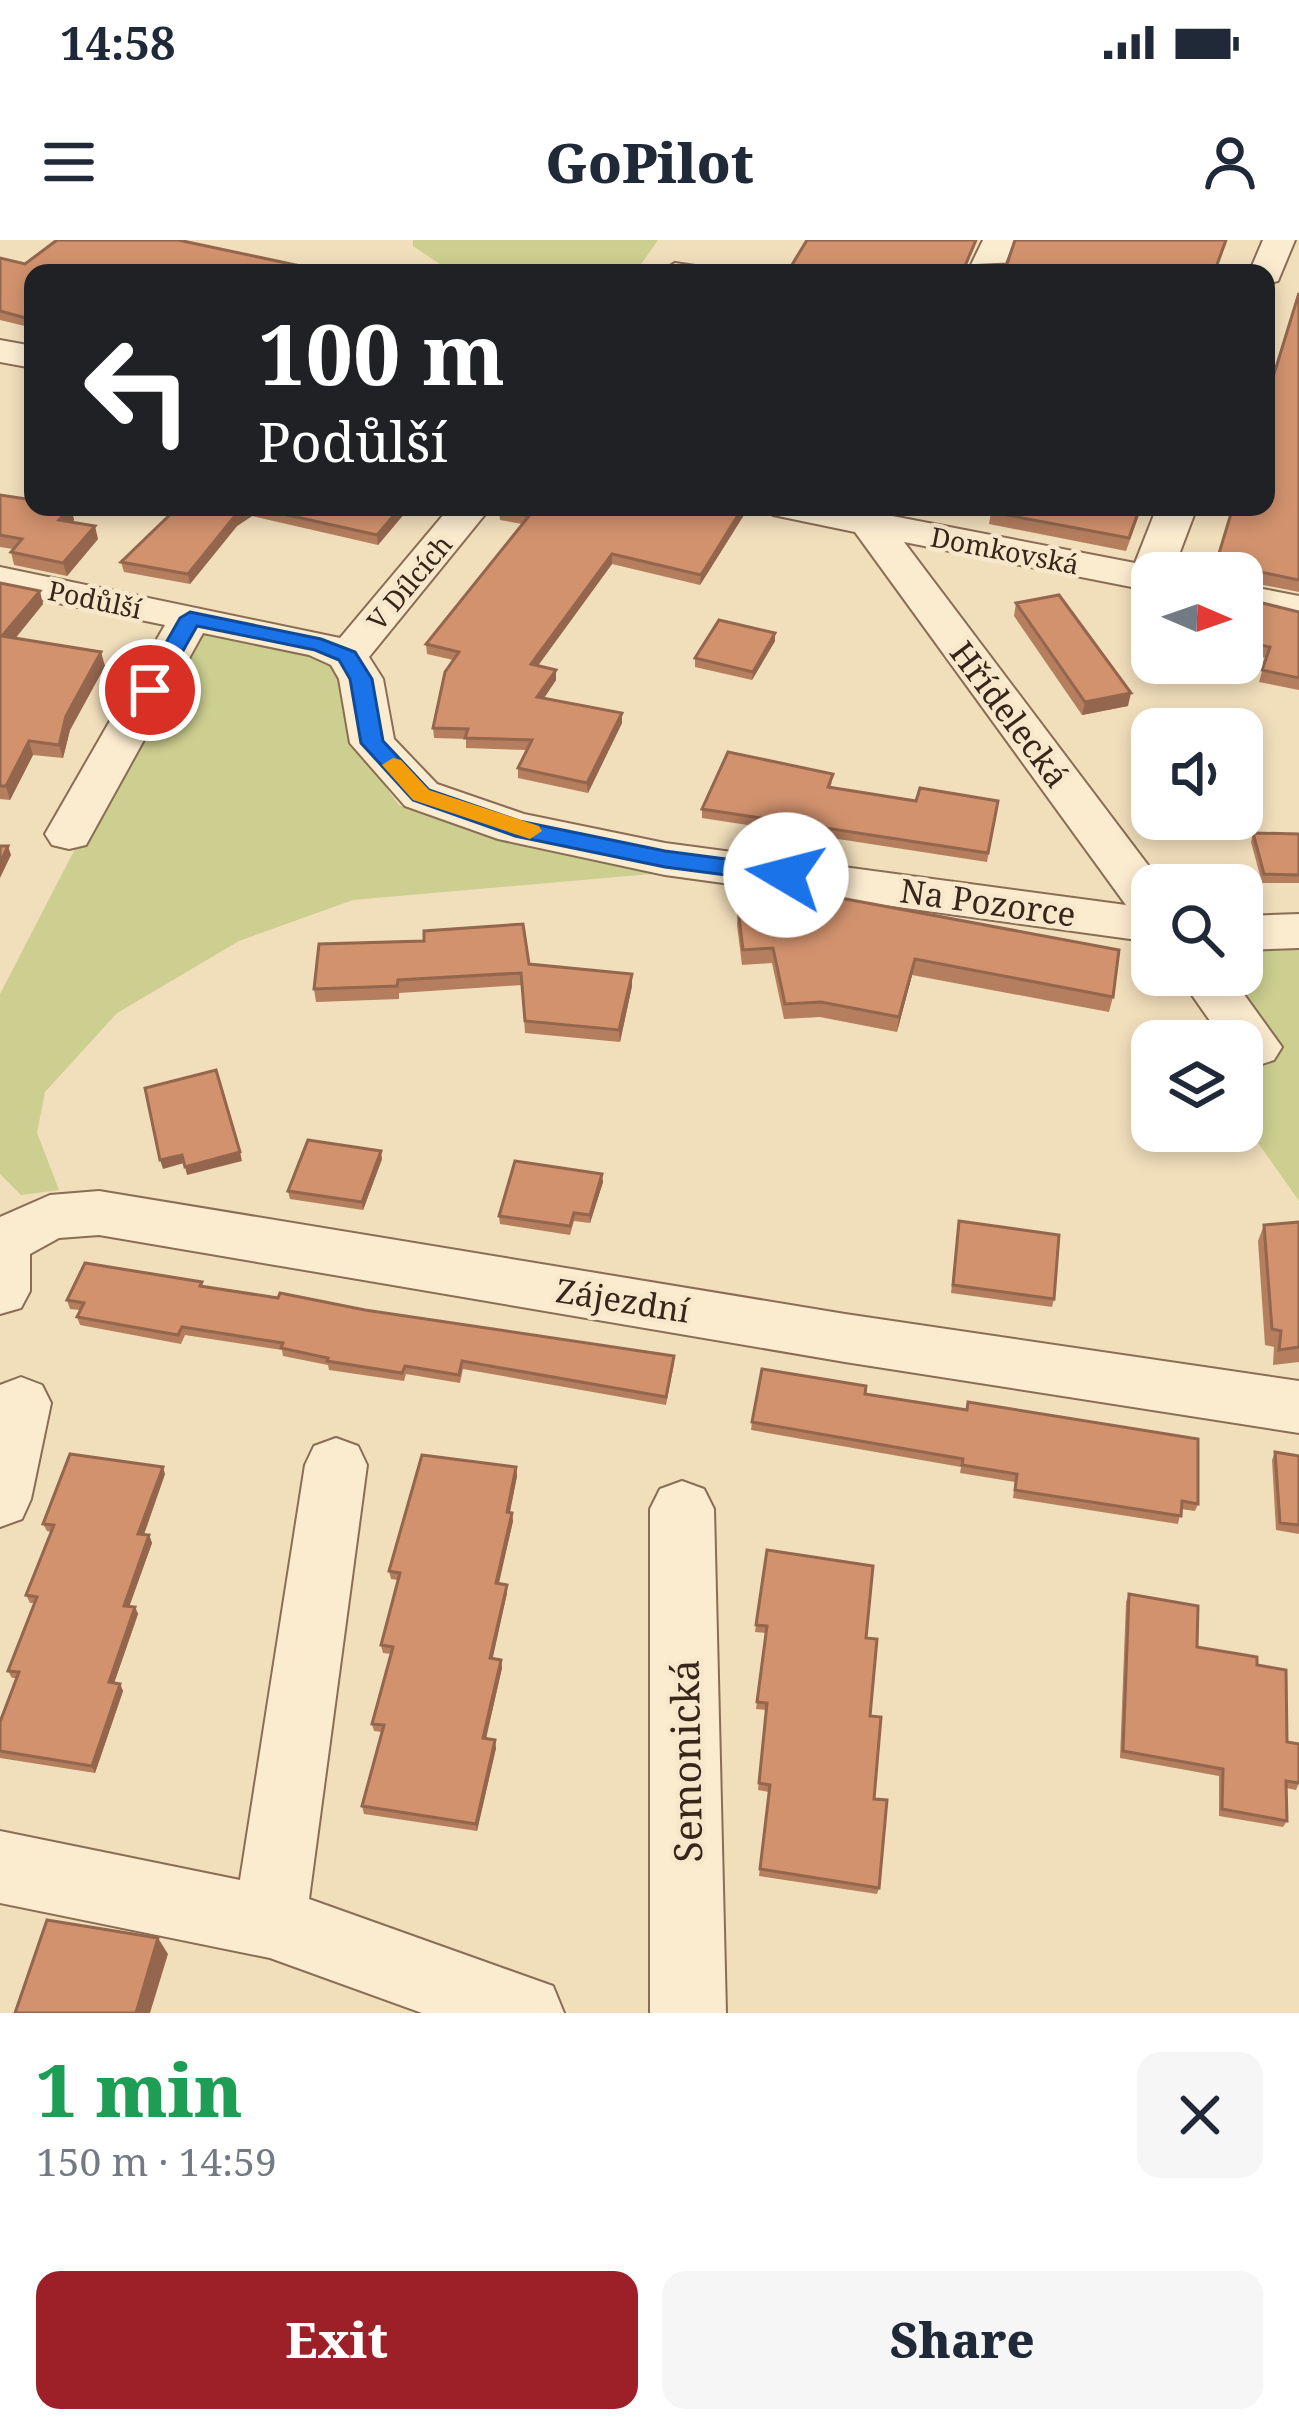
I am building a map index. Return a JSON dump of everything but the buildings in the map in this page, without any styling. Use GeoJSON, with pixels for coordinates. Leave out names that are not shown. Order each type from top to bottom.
{"type":"FeatureCollection","features":[{"type":"Feature","properties":{"kind":"street","name":"V Dílcích"},"geometry":{"type":"LineString","coordinates":[[347,656],[464,516]]}},
{"type":"Feature","properties":{"kind":"street","name":"Hřídelecká"},"geometry":{"type":"LineString","coordinates":[[870,516],[1131,876]]}},
{"type":"Feature","properties":{"kind":"street","name":"Domkovská"},"geometry":{"type":"LineString","coordinates":[[885,516],[1131,571]]}},
{"type":"Feature","properties":{"kind":"street"},"geometry":{"type":"LineString","coordinates":[[1161,552],[1174,516]]}},
{"type":"Feature","properties":{"kind":"street","name":"Podůlší"},"geometry":{"type":"LineString","coordinates":[[0,579],[321,645],[347,656]]}},
{"type":"Feature","properties":{"kind":"street"},"geometry":{"type":"LineString","coordinates":[[1263,601],[1299,609]]}},
{"type":"Feature","properties":{"kind":"street","name":"Podůlší"},"geometry":{"type":"LineString","coordinates":[[69,834],[190,618]]}},
{"type":"Feature","properties":{"kind":"street","name":"Na Pozorce"},"geometry":{"type":"LineString","coordinates":[[347,656],[361,679],[372,743],[421,795],[515,828],[665,859],[1131,922]]}},
{"type":"Feature","properties":{"kind":"street"},"geometry":{"type":"LineString","coordinates":[[1263,932],[1299,931]]}},
{"type":"Feature","properties":{"kind":"street","name":"Zájezdní"},"geometry":{"type":"LineString","coordinates":[[1,1291],[2,1242],[50,1217],[99,1213],[845,1338],[1299,1407]]}},
{"type":"Feature","properties":{"kind":"street"},"geometry":{"type":"LineString","coordinates":[[0,1499],[21,1403]]}},
{"type":"Feature","properties":{"kind":"street"},"geometry":{"type":"LineString","coordinates":[[270,1922],[335,1465]]}},
{"type":"Feature","properties":{"kind":"street","name":"Semonická"},"geometry":{"type":"LineString","coordinates":[[682,1509],[688,2013]]}},
{"type":"Feature","properties":{"kind":"street"},"geometry":{"type":"LineString","coordinates":[[0,1867],[270,1922],[526,2013]]}},
{"type":"Feature","properties":{"kind":"green space"},"geometry":{"type":"Polygon","coordinates":[[[413,240],[658,240],[641,264],[440,264],[413,246],[413,240]]]}},
{"type":"Feature","properties":{"kind":"green space"},"geometry":{"type":"Polygon","coordinates":[[[196,630],[314,652],[341,670],[356,747],[399,805],[475,833],[686,871],[353,900],[239,941],[117,1013],[45,1092],[37,1133],[59,1190],[21,1195],[0,1174],[0,994],[152,700],[196,630]]]}},
{"type":"Feature","properties":{"kind":"green space"},"geometry":{"type":"Polygon","coordinates":[[[1299,945],[1299,1201],[1263,1150],[1263,1057],[1273,1054],[1263,1039],[1263,1020],[1250,1020],[1233,996],[1263,996],[1263,948],[1299,945]]]}},
{"type":"Feature","properties":{"kind":"slow traffic"},"geometry":{"type":"LineString","coordinates":[[393,765],[421,795],[530,831]]}},
{"type":"Feature","properties":{"kind":"route"},"geometry":{"type":"LineString","coordinates":[[150,690],[190,618],[321,645],[347,656],[361,679],[372,743],[421,795],[515,828],[665,859],[786,875]]}}]}
